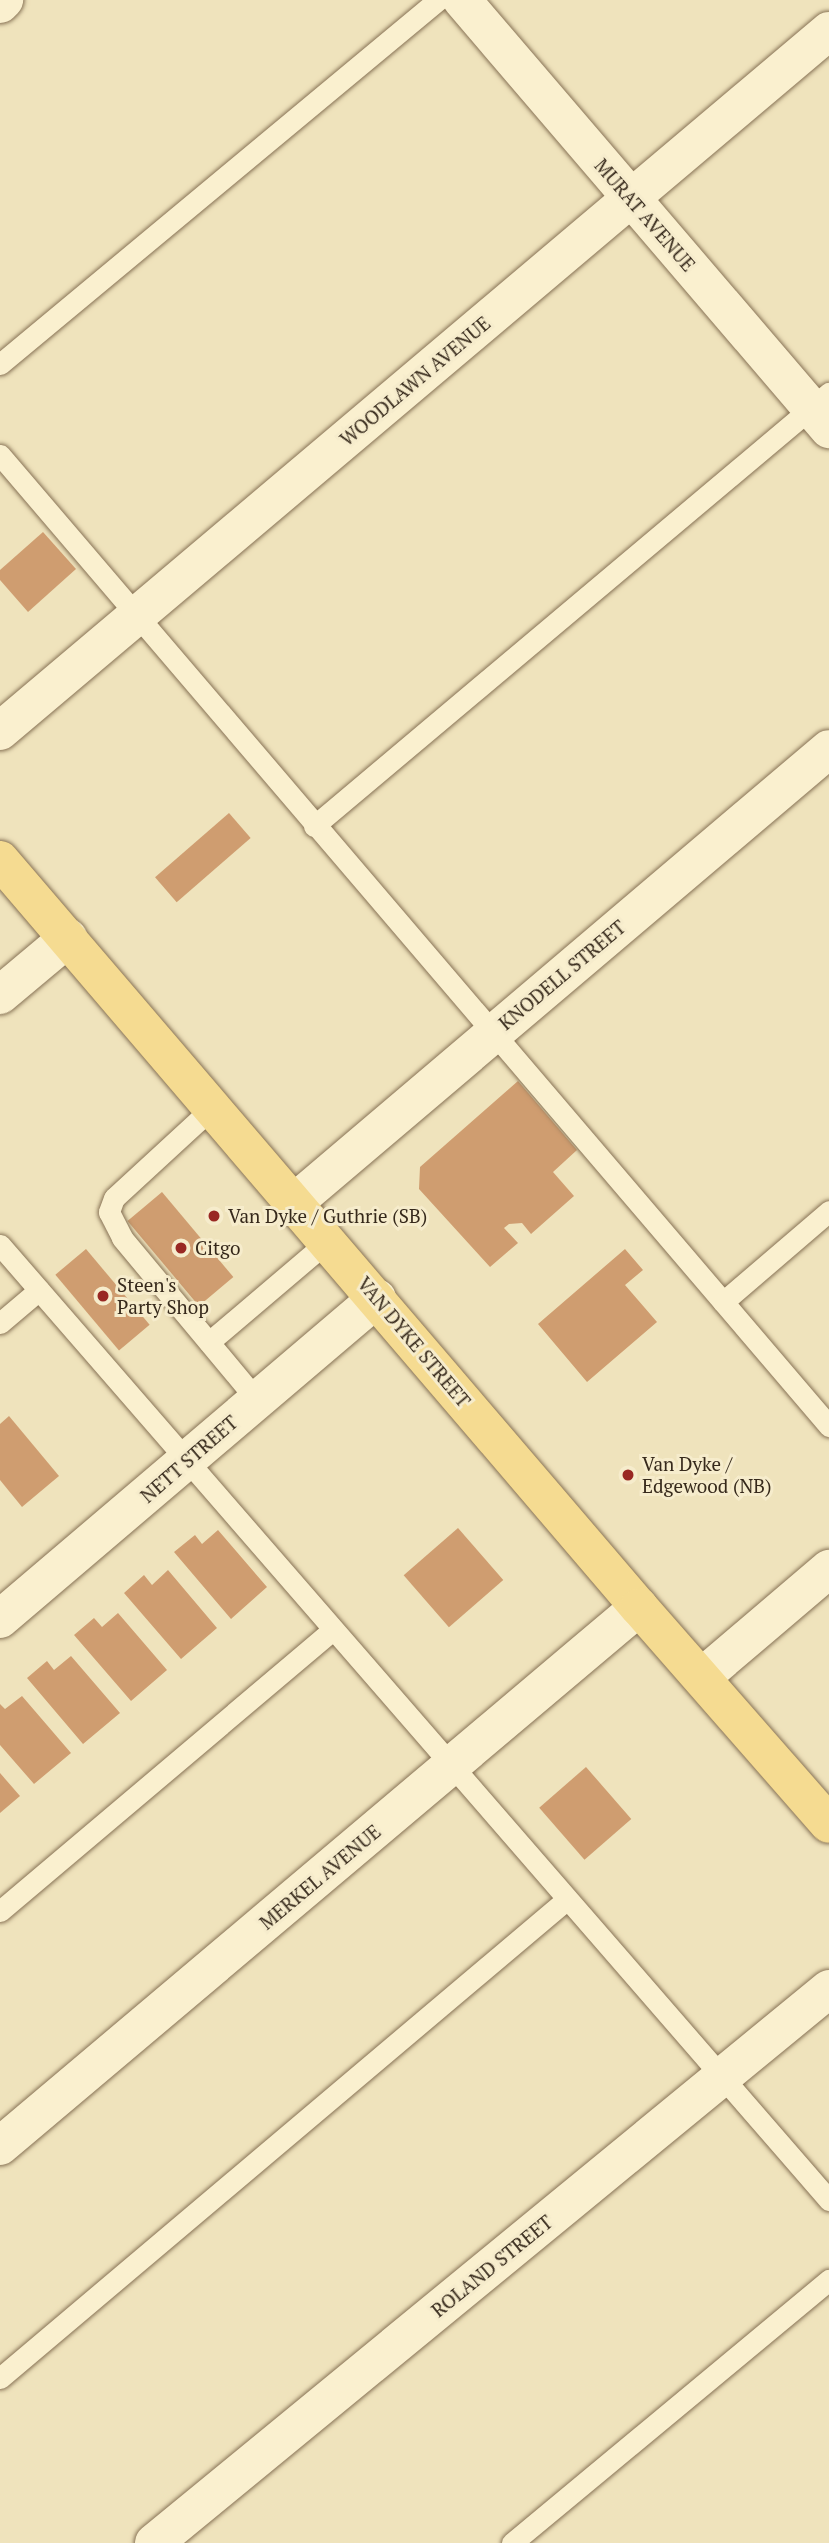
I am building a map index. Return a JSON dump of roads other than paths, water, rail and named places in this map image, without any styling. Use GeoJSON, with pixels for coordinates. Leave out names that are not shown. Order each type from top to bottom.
{"type":"FeatureCollection","features":[{"type":"Feature","properties":{"kind":"main road","name":"VAN DYKE STREET"},"geometry":{"type":"LineString","coordinates":[[0,860],[639,1607],[829,1824]]}},
{"type":"Feature","properties":{"kind":"street"},"geometry":{"type":"LineString","coordinates":[[0,4],[4,0]]}},
{"type":"Feature","properties":{"kind":"street","name":"MURAT AVENUE"},"geometry":{"type":"LineString","coordinates":[[462,0],[631,198],[823,410]]}},
{"type":"Feature","properties":{"kind":"street","name":"WOODLAWN AVENUE"},"geometry":{"type":"LineString","coordinates":[[0,731],[829,31]]}},
{"type":"Feature","properties":{"kind":"street","name":"KNODELL STREET"},"geometry":{"type":"LineString","coordinates":[[295,1202],[829,749]]}},
{"type":"Feature","properties":{"kind":"street"},"geometry":{"type":"LineString","coordinates":[[0,995],[68,938]]}},
{"type":"Feature","properties":{"kind":"street","name":"NETT STREET"},"geometry":{"type":"LineString","coordinates":[[0,1619],[377,1298]]}},
{"type":"Feature","properties":{"kind":"street"},"geometry":{"type":"LineString","coordinates":[[702,1677],[829,1569]]}},
{"type":"Feature","properties":{"kind":"street","name":"MERKEL AVENUE"},"geometry":{"type":"LineString","coordinates":[[0,2147],[639,1607]]}},
{"type":"Feature","properties":{"kind":"street","name":"ROLAND STREET"},"geometry":{"type":"LineString","coordinates":[[154,2543],[829,1989]]}},
{"type":"Feature","properties":{"kind":"lane"},"geometry":{"type":"LineString","coordinates":[[0,364],[438,0]]}},
{"type":"Feature","properties":{"kind":"lane"},"geometry":{"type":"LineString","coordinates":[[314,826],[823,410]]}},
{"type":"Feature","properties":{"kind":"lane"},"geometry":{"type":"LineString","coordinates":[[0,456],[829,1426]]}},
{"type":"Feature","properties":{"kind":"lane"},"geometry":{"type":"LineString","coordinates":[[213,1107],[114,1198],[109,1212],[122,1238],[257,1400]]}},
{"type":"Feature","properties":{"kind":"lane"},"geometry":{"type":"LineString","coordinates":[[723,1302],[829,1212]]}},
{"type":"Feature","properties":{"kind":"lane"},"geometry":{"type":"LineString","coordinates":[[209,1342],[328,1241]]}},
{"type":"Feature","properties":{"kind":"lane"},"geometry":{"type":"LineString","coordinates":[[0,1245],[829,2200]]}},
{"type":"Feature","properties":{"kind":"lane"},"geometry":{"type":"LineString","coordinates":[[0,1323],[39,1290]]}},
{"type":"Feature","properties":{"kind":"lane"},"geometry":{"type":"LineString","coordinates":[[0,1911],[333,1630]]}},
{"type":"Feature","properties":{"kind":"lane"},"geometry":{"type":"LineString","coordinates":[[0,2378],[566,1900]]}},
{"type":"Feature","properties":{"kind":"lane"},"geometry":{"type":"LineString","coordinates":[[512,2543],[829,2280]]}},
{"type":"Feature","properties":{"kind":"place","name":"Van Dyke / Guthrie (SB)"},"geometry":{"type":"Point","coordinates":[214,1216]}},
{"type":"Feature","properties":{"kind":"place","name":"Citgo"},"geometry":{"type":"Point","coordinates":[181,1248]}},
{"type":"Feature","properties":{"kind":"place","name":"Steen's Party Shop"},"geometry":{"type":"Point","coordinates":[103,1296]}},
{"type":"Feature","properties":{"kind":"place","name":"Van Dyke / Edgewood (NB)"},"geometry":{"type":"Point","coordinates":[628,1475]}}]}
